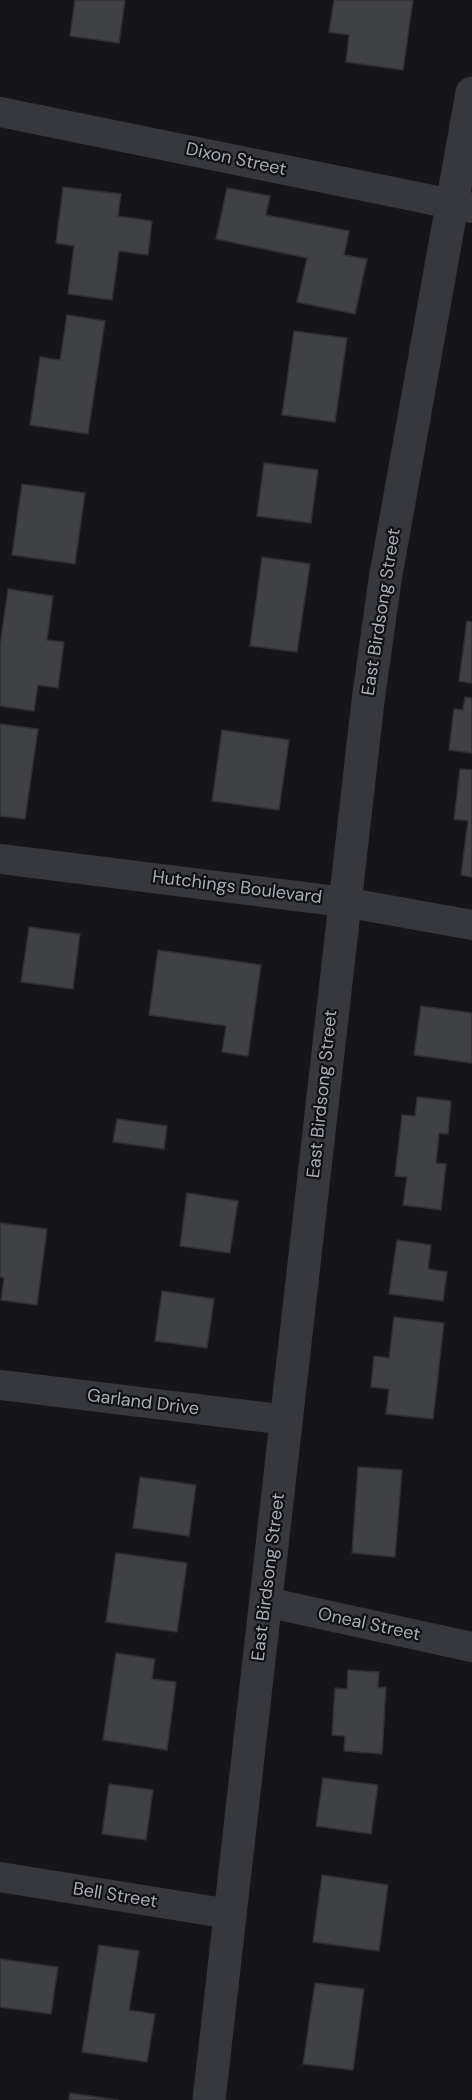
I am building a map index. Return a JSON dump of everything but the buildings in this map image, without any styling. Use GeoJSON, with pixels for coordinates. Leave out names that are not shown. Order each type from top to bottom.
{"type":"FeatureCollection","features":[{"type":"Feature","properties":{"kind":"street","name":"East Birdsong Street"},"geometry":{"type":"LineString","coordinates":[[209,2100],[376,635],[462,206],[472,93]]}},
{"type":"Feature","properties":{"kind":"street","name":"Dixon Street"},"geometry":{"type":"LineString","coordinates":[[0,112],[462,206]]}},
{"type":"Feature","properties":{"kind":"street","name":"Hutchings Boulevard"},"geometry":{"type":"LineString","coordinates":[[0,859],[344,902],[472,925]]}},
{"type":"Feature","properties":{"kind":"street","name":"Garland Drive"},"geometry":{"type":"LineString","coordinates":[[0,1385],[287,1420]]}},
{"type":"Feature","properties":{"kind":"street","name":"Oneal Street"},"geometry":{"type":"LineString","coordinates":[[266,1602],[472,1647]]}},
{"type":"Feature","properties":{"kind":"street","name":"Bell Street"},"geometry":{"type":"LineString","coordinates":[[0,1877],[230,1914]]}}]}
